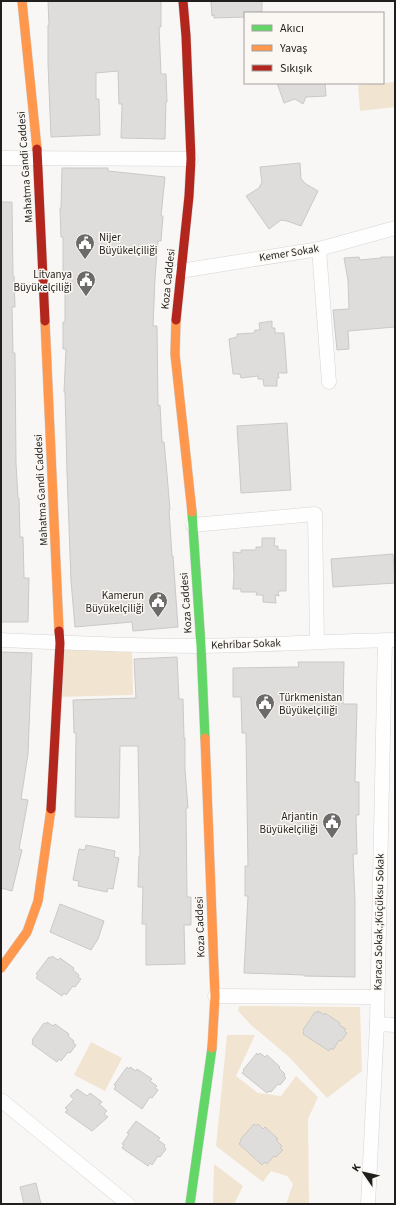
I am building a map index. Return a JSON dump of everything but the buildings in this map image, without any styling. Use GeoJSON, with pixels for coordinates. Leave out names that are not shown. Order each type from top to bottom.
{"type":"FeatureCollection","features":[{"type":"Feature","properties":{"kind":"street","name":"Mahatma Gandi Caddesi"},"geometry":{"type":"LineString","coordinates":[[1,968],[27,932],[38,901],[51,815],[60,643],[38,158],[22,1]]}},
{"type":"Feature","properties":{"kind":"street","name":"Koza Caddesi"},"geometry":{"type":"LineString","coordinates":[[183,1],[191,159],[176,316],[175,354],[193,525],[201,646],[215,996],[211,1058],[190,1204]]}},
{"type":"Feature","properties":{"kind":"street"},"geometry":{"type":"LineString","coordinates":[[1,158],[191,159]]}},
{"type":"Feature","properties":{"kind":"street","name":"Kemer Sokak"},"geometry":{"type":"LineString","coordinates":[[180,271],[319,249],[395,228]]}},
{"type":"Feature","properties":{"kind":"street"},"geometry":{"type":"LineString","coordinates":[[319,249],[329,382]]}},
{"type":"Feature","properties":{"kind":"street"},"geometry":{"type":"LineString","coordinates":[[193,525],[315,514],[317,642]]}},
{"type":"Feature","properties":{"kind":"street","name":"Kehribar Sokak"},"geometry":{"type":"LineString","coordinates":[[1,640],[60,643],[201,646],[390,640]]}},
{"type":"Feature","properties":{"kind":"street","name":"Karaca Sokak.;Küçüksu Sokak"},"geometry":{"type":"LineString","coordinates":[[368,1204],[377,1024],[390,640]]}},
{"type":"Feature","properties":{"kind":"street"},"geometry":{"type":"LineString","coordinates":[[215,996],[377,997]]}},
{"type":"Feature","properties":{"kind":"street"},"geometry":{"type":"LineString","coordinates":[[377,1024],[395,1025]]}},
{"type":"Feature","properties":{"kind":"street"},"geometry":{"type":"LineString","coordinates":[[1,1100],[128,1204]]}},
{"type":"Feature","properties":{"kind":"shaded area"},"geometry":{"type":"Polygon","coordinates":[[[395,82],[395,107],[360,111],[358,85],[395,82]]]}},
{"type":"Feature","properties":{"kind":"shaded area"},"geometry":{"type":"Polygon","coordinates":[[[60,643],[132,644],[133,695],[57,697],[60,643]]]}},
{"type":"Feature","properties":{"kind":"shaded area"},"geometry":{"type":"Polygon","coordinates":[[[239,1006],[360,1007],[362,1071],[327,1098],[289,1057],[251,1025],[238,1011],[239,1006]]]}},
{"type":"Feature","properties":{"kind":"shaded area"},"geometry":{"type":"Polygon","coordinates":[[[227,1035],[255,1035],[236,1076],[258,1093],[281,1096],[296,1076],[318,1097],[308,1119],[309,1204],[286,1204],[293,1184],[287,1176],[271,1171],[263,1182],[216,1146],[227,1035]]]}},
{"type":"Feature","properties":{"kind":"shaded area"},"geometry":{"type":"Polygon","coordinates":[[[91,1042],[122,1058],[105,1091],[74,1075],[91,1042]]]}},
{"type":"Feature","properties":{"kind":"shaded area"},"geometry":{"type":"Polygon","coordinates":[[[214,1164],[243,1186],[234,1204],[213,1204],[214,1164]]]}},
{"type":"Feature","properties":{"kind":"traffic: fast"},"geometry":{"type":"LineString","coordinates":[[192,512],[201,646],[205,738]]}},
{"type":"Feature","properties":{"kind":"traffic: fast"},"geometry":{"type":"LineString","coordinates":[[190,1204],[212,1048]]}},
{"type":"Feature","properties":{"kind":"traffic: slow"},"geometry":{"type":"LineString","coordinates":[[22,1],[37,149]]}},
{"type":"Feature","properties":{"kind":"traffic: slow"},"geometry":{"type":"LineString","coordinates":[[176,320],[175,354],[192,512]]}},
{"type":"Feature","properties":{"kind":"traffic: slow"},"geometry":{"type":"LineString","coordinates":[[45,321],[59,631]]}},
{"type":"Feature","properties":{"kind":"traffic: slow"},"geometry":{"type":"LineString","coordinates":[[205,738],[215,996],[212,1048]]}},
{"type":"Feature","properties":{"kind":"traffic: slow"},"geometry":{"type":"LineString","coordinates":[[1,968],[27,932],[38,901],[51,809]]}},
{"type":"Feature","properties":{"kind":"traffic: jam"},"geometry":{"type":"LineString","coordinates":[[176,320],[189,196],[191,159],[186,36],[183,1]]}},
{"type":"Feature","properties":{"kind":"traffic: jam"},"geometry":{"type":"LineString","coordinates":[[37,149],[45,321]]}},
{"type":"Feature","properties":{"kind":"traffic: jam"},"geometry":{"type":"LineString","coordinates":[[51,809],[60,643],[59,631]]}},
{"type":"Feature","properties":{"kind":"place","name":"Nijer Büyükelçiliği"},"geometry":{"type":"Point","coordinates":[85,260]}},
{"type":"Feature","properties":{"kind":"place","name":"Litvanya Büyükelçiliği"},"geometry":{"type":"Point","coordinates":[86,297]}},
{"type":"Feature","properties":{"kind":"place","name":"Kamerun Büyükelçiliği"},"geometry":{"type":"Point","coordinates":[158,618]}},
{"type":"Feature","properties":{"kind":"place","name":"Türkmenistan Büyükelçiliği"},"geometry":{"type":"Point","coordinates":[265,720]}},
{"type":"Feature","properties":{"kind":"place","name":"Arjantin Büyükelçiliği"},"geometry":{"type":"Point","coordinates":[332,839]}}]}
